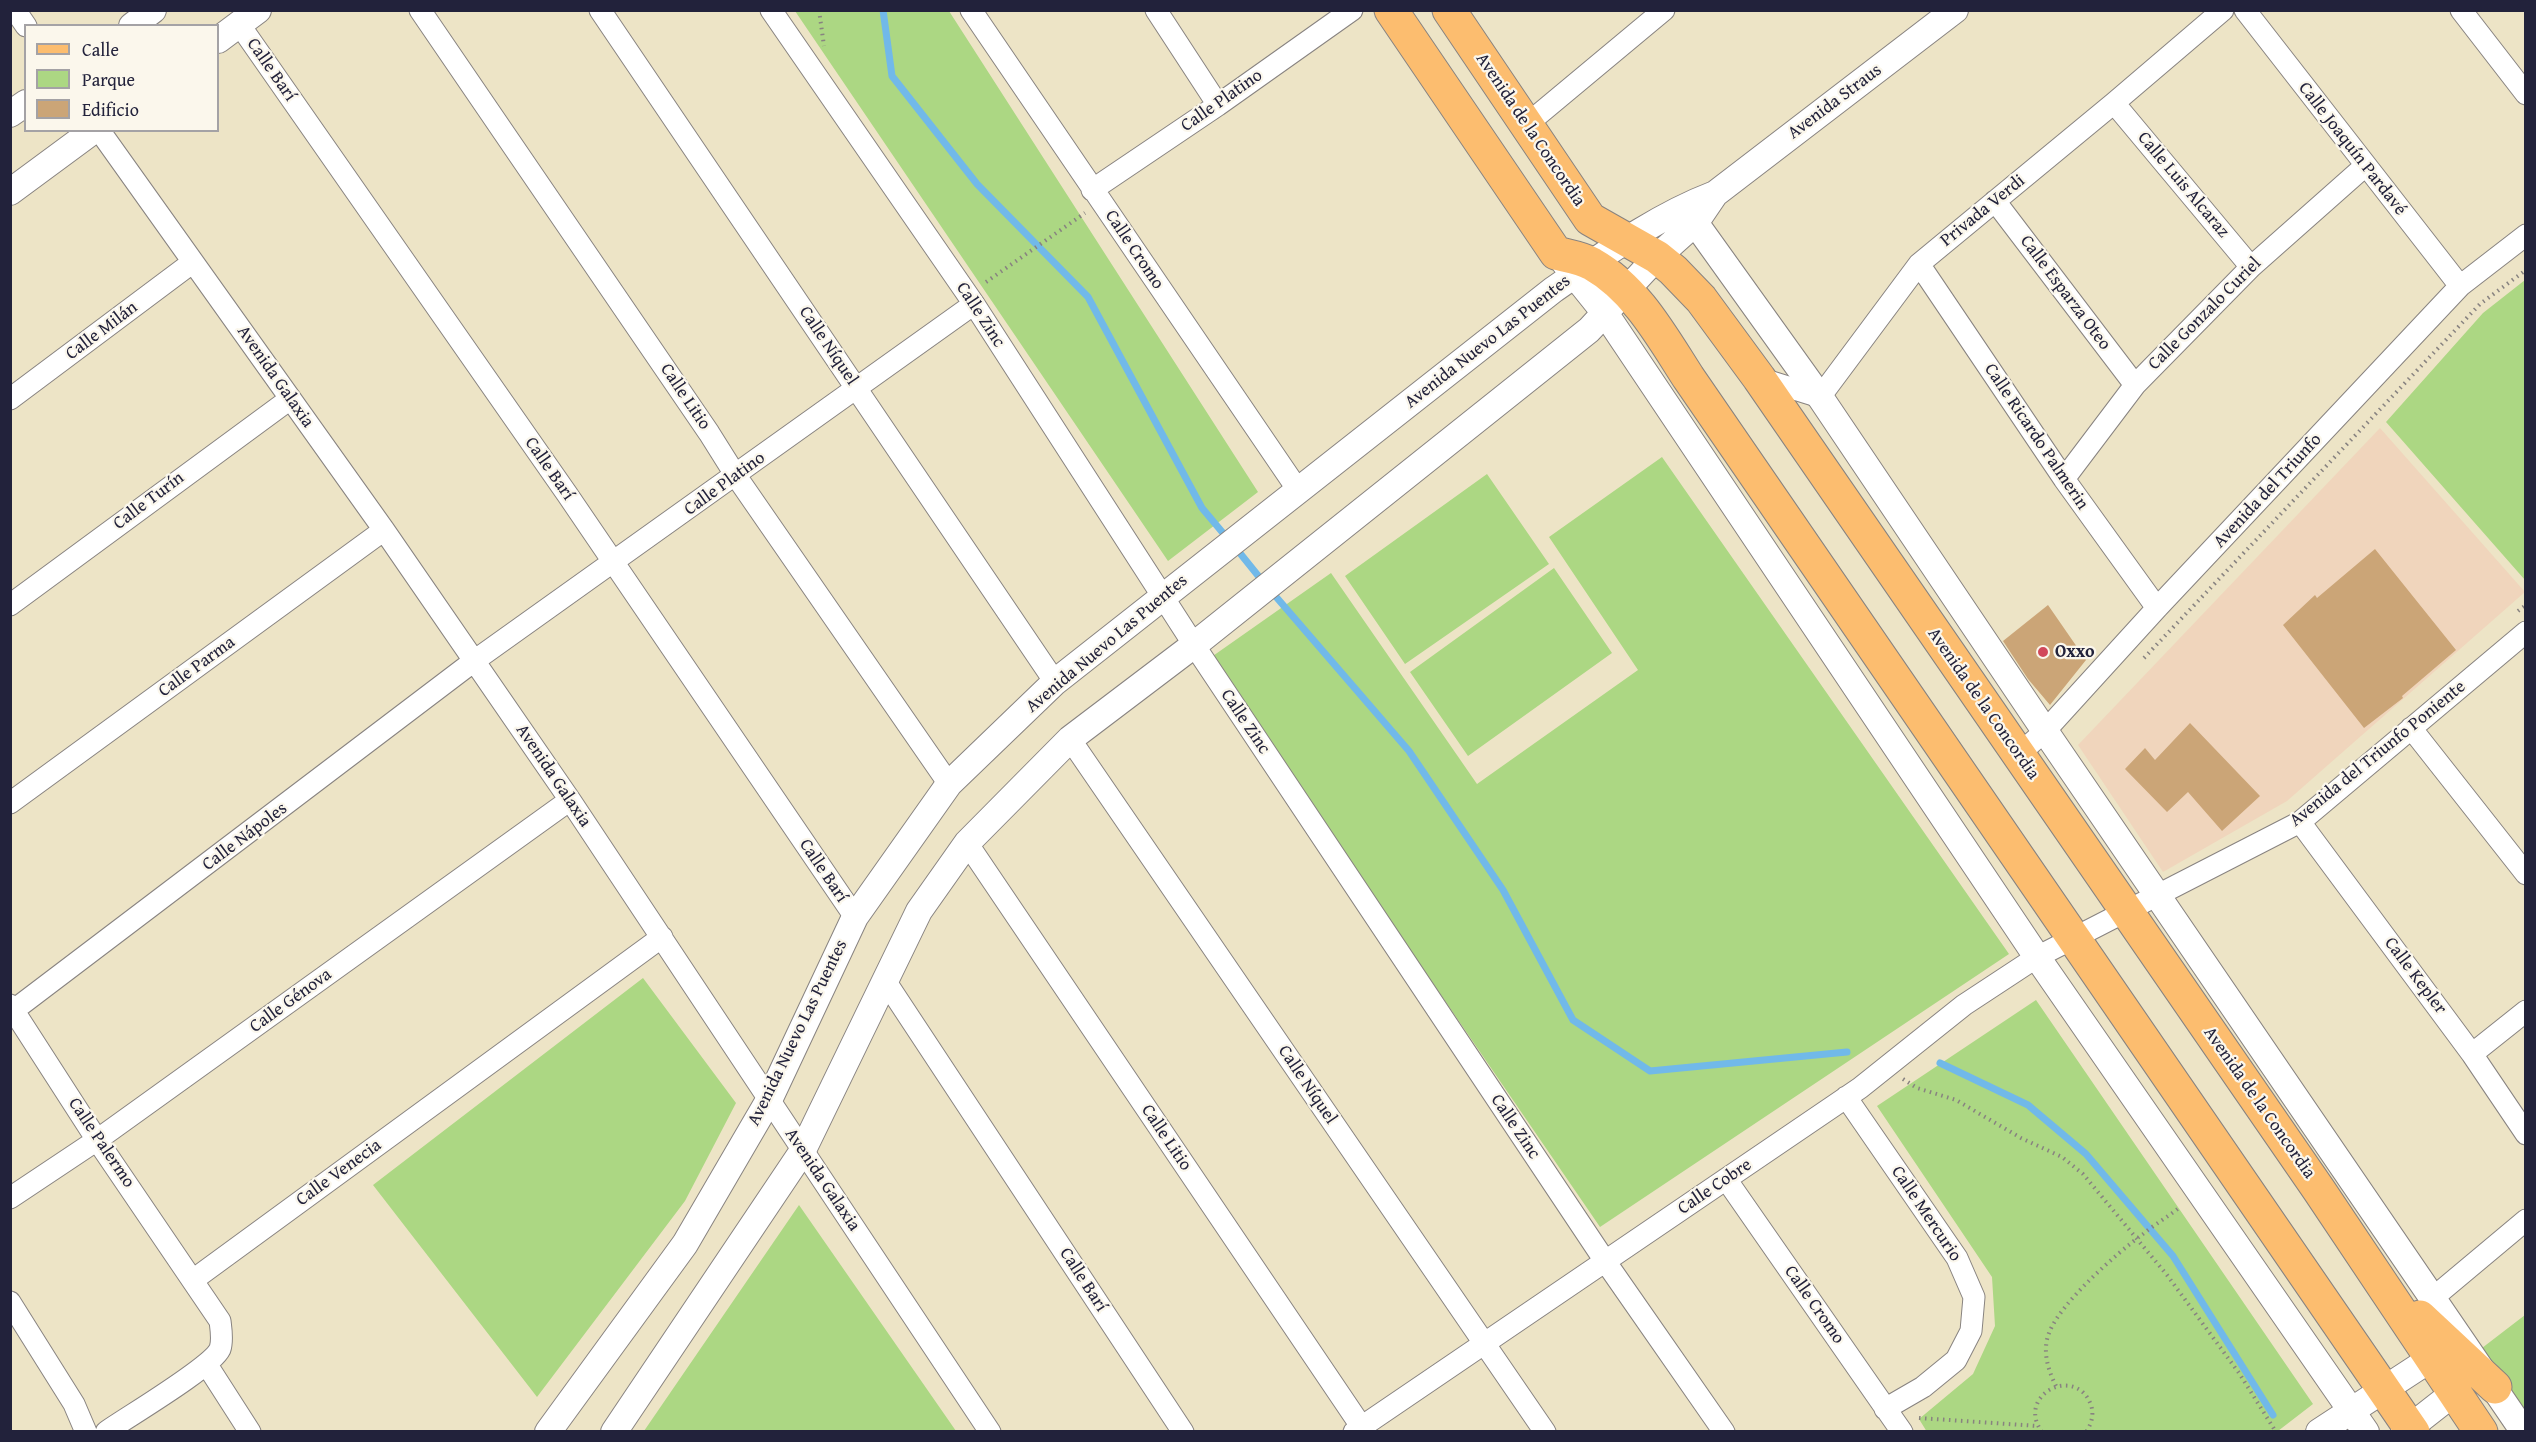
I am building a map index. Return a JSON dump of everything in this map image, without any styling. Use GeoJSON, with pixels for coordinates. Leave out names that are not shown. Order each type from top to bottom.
{"type":"FeatureCollection","features":[{"type":"Feature","properties":{"kind":"main road"},"geometry":{"type":"LineString","coordinates":[[1391,10],[1574,264],[1616,302],[1653,322],[2072,938],[2384,1388],[2409,1430]]}},
{"type":"Feature","properties":{"kind":"main road","name":"Avenida de la Concordia"},"geometry":{"type":"LineString","coordinates":[[1449,10],[1590,219],[1657,257],[1701,299],[1759,378],[2481,1431]]}},
{"type":"Feature","properties":{"kind":"main road"},"geometry":{"type":"LineString","coordinates":[[2376,1275],[2495,1387]]}},
{"type":"Feature","properties":{"kind":"street"},"geometry":{"type":"LineString","coordinates":[[15,10],[25,24]]}},
{"type":"Feature","properties":{"kind":"street"},"geometry":{"type":"LineString","coordinates":[[135,24],[153,10]]}},
{"type":"Feature","properties":{"kind":"street","name":"Calle Litio"},"geometry":{"type":"LineString","coordinates":[[420,10],[736,476],[949,784]]}},
{"type":"Feature","properties":{"kind":"street","name":"Calle Níquel"},"geometry":{"type":"LineString","coordinates":[[600,10],[1056,682]]}},
{"type":"Feature","properties":{"kind":"street","name":"Calle Zinc"},"geometry":{"type":"LineString","coordinates":[[771,10],[971,300],[1194,645],[1605,1261],[1724,1431]]}},
{"type":"Feature","properties":{"kind":"street","name":"Calle Cromo"},"geometry":{"type":"LineString","coordinates":[[970,10],[1298,490]]}},
{"type":"Feature","properties":{"kind":"street"},"geometry":{"type":"LineString","coordinates":[[1156,10],[1218,105]]}},
{"type":"Feature","properties":{"kind":"street","name":"Calle Platino"},"geometry":{"type":"LineString","coordinates":[[1092,190],[1218,105],[1352,10]]}},
{"type":"Feature","properties":{"kind":"street"},"geometry":{"type":"LineString","coordinates":[[1526,125],[1664,10]]}},
{"type":"Feature","properties":{"kind":"street","name":"Avenida Straus"},"geometry":{"type":"LineString","coordinates":[[1616,302],[1657,257],[1689,214],[1955,10]]}},
{"type":"Feature","properties":{"kind":"street","name":"Privada Verdi"},"geometry":{"type":"LineString","coordinates":[[1820,397],[1919,264],[2114,104],[2223,10]]}},
{"type":"Feature","properties":{"kind":"street","name":"Calle Joaquín Pardavé"},"geometry":{"type":"LineString","coordinates":[[2245,10],[2460,286]]}},
{"type":"Feature","properties":{"kind":"street"},"geometry":{"type":"LineString","coordinates":[[2462,10],[2526,94]]}},
{"type":"Feature","properties":{"kind":"street"},"geometry":{"type":"LineString","coordinates":[[219,39],[249,17]]}},
{"type":"Feature","properties":{"kind":"street","name":"Calle Barí"},"geometry":{"type":"LineString","coordinates":[[249,17],[613,563],[855,917]]}},
{"type":"Feature","properties":{"kind":"street"},"geometry":{"type":"LineString","coordinates":[[10,114],[24,104]]}},
{"type":"Feature","properties":{"kind":"street","name":"Calle Luis Alcaraz"},"geometry":{"type":"LineString","coordinates":[[2114,104],[2251,267]]}},
{"type":"Feature","properties":{"kind":"street"},"geometry":{"type":"LineString","coordinates":[[10,192],[91,132]]}},
{"type":"Feature","properties":{"kind":"street","name":"Avenida Galaxia"},"geometry":{"type":"LineString","coordinates":[[100,132],[384,530],[570,800],[802,1152],[990,1431]]}},
{"type":"Feature","properties":{"kind":"street","name":"Calle Gonzalo Curiel"},"geometry":{"type":"LineString","coordinates":[[2064,479],[2135,385],[2251,267],[2365,166]]}},
{"type":"Feature","properties":{"kind":"street","name":"Calle Esparza Oteo"},"geometry":{"type":"LineString","coordinates":[[1995,201],[2135,385]]}},
{"type":"Feature","properties":{"kind":"street","name":"Avenida Straus"},"geometry":{"type":"LineString","coordinates":[[1625,239],[1689,214]]}},
{"type":"Feature","properties":{"kind":"street","name":"Avenida de la Concordia"},"geometry":{"type":"LineString","coordinates":[[1689,214],[1820,397],[2045,731],[2524,1431]]}},
{"type":"Feature","properties":{"kind":"street","name":"Avenida del Triunfo"},"geometry":{"type":"LineString","coordinates":[[2018,755],[2045,731],[2157,608],[2460,286],[2526,235]]}},
{"type":"Feature","properties":{"kind":"street","name":"Avenida Nuevo Las Puentes"},"geometry":{"type":"LineString","coordinates":[[549,1431],[686,1244],[769,1100],[855,917],[949,784],[1056,682],[1298,490],[1574,264],[1625,239]]}},
{"type":"Feature","properties":{"kind":"street","name":"Calle Milán"},"geometry":{"type":"LineString","coordinates":[[10,399],[193,262]]}},
{"type":"Feature","properties":{"kind":"street","name":"Calle Ricardo Palmerin"},"geometry":{"type":"LineString","coordinates":[[1919,264],[2064,479],[2157,608]]}},
{"type":"Feature","properties":{"kind":"street","name":"Calle Platino"},"geometry":{"type":"LineString","coordinates":[[474,661],[736,476],[971,300]]}},
{"type":"Feature","properties":{"kind":"street"},"geometry":{"type":"LineString","coordinates":[[614,1431],[802,1152],[919,910],[967,843],[1070,739],[1241,608],[1589,330],[1616,302],[2037,957],[2366,1431]]}},
{"type":"Feature","properties":{"kind":"street"},"geometry":{"type":"LineString","coordinates":[[1759,378],[1820,397]]}},
{"type":"Feature","properties":{"kind":"street","name":"Calle Turín"},"geometry":{"type":"LineString","coordinates":[[10,605],[290,399]]}},
{"type":"Feature","properties":{"kind":"street","name":"Calle Parma"},"geometry":{"type":"LineString","coordinates":[[10,803],[384,530]]}},
{"type":"Feature","properties":{"kind":"street","name":"Avenida del Triunfo Poniente"},"geometry":{"type":"LineString","coordinates":[[2072,938],[2300,822],[2526,632]]}},
{"type":"Feature","properties":{"kind":"street","name":"Calle Nápoles"},"geometry":{"type":"LineString","coordinates":[[12,1008],[474,661]]}},
{"type":"Feature","properties":{"kind":"street"},"geometry":{"type":"LineString","coordinates":[[2411,728],[2526,874]]}},
{"type":"Feature","properties":{"kind":"street","name":"Calle Níquel"},"geometry":{"type":"LineString","coordinates":[[1070,739],[1545,1431]]}},
{"type":"Feature","properties":{"kind":"street","name":"Calle Génova"},"geometry":{"type":"LineString","coordinates":[[10,1198],[98,1140],[570,800]]}},
{"type":"Feature","properties":{"kind":"street","name":"Calle Kepler"},"geometry":{"type":"LineString","coordinates":[[2300,822],[2472,1054],[2526,1134]]}},
{"type":"Feature","properties":{"kind":"street","name":"Calle Litio"},"geometry":{"type":"LineString","coordinates":[[967,843],[1360,1430]]}},
{"type":"Feature","properties":{"kind":"street","name":"Calle Venecia"},"geometry":{"type":"LineString","coordinates":[[193,1280],[662,937]]}},
{"type":"Feature","properties":{"kind":"street","name":"Calle Cobre"},"geometry":{"type":"LineString","coordinates":[[1360,1430],[1846,1097],[1964,1005],[2037,957],[2072,938]]}},
{"type":"Feature","properties":{"kind":"street","name":"Calle Barí"},"geometry":{"type":"LineString","coordinates":[[884,979],[1183,1431]]}},
{"type":"Feature","properties":{"kind":"street","name":"Calle Palermo"},"geometry":{"type":"LineString","coordinates":[[12,1008],[193,1280]]}},
{"type":"Feature","properties":{"kind":"street"},"geometry":{"type":"LineString","coordinates":[[2472,1054],[2526,1011]]}},
{"type":"Feature","properties":{"kind":"street","name":"Calle Mercurio"},"geometry":{"type":"LineString","coordinates":[[1846,1097],[1957,1258],[1974,1297],[1971,1331],[1956,1360],[1923,1387],[1885,1409]]}},
{"type":"Feature","properties":{"kind":"street","name":"Calle Cromo"},"geometry":{"type":"LineString","coordinates":[[1726,1179],[1885,1409],[1904,1424]]}},
{"type":"Feature","properties":{"kind":"street"},"geometry":{"type":"LineString","coordinates":[[2434,1298],[2526,1220]]}},
{"type":"Feature","properties":{"kind":"street"},"geometry":{"type":"LineString","coordinates":[[106,1431],[207,1365],[220,1349],[222,1335],[220,1321],[193,1280]]}},
{"type":"Feature","properties":{"kind":"street"},"geometry":{"type":"LineString","coordinates":[[10,1302],[69,1395],[86,1431]]}},
{"type":"Feature","properties":{"kind":"street"},"geometry":{"type":"LineString","coordinates":[[2319,1431],[2432,1358]]}},
{"type":"Feature","properties":{"kind":"street"},"geometry":{"type":"LineString","coordinates":[[207,1365],[250,1431]]}},
{"type":"Feature","properties":{"kind":"street"},"geometry":{"type":"LineString","coordinates":[[2409,1430],[2455,1392]]}},
{"type":"Feature","properties":{"kind":"path"},"geometry":{"type":"LineString","coordinates":[[971,300],[1022,256],[1065,227]]}},
{"type":"Feature","properties":{"kind":"path"},"geometry":{"type":"LineString","coordinates":[[2138,665],[2480,304],[2526,270]]}},
{"type":"Feature","properties":{"kind":"path"},"geometry":{"type":"LineString","coordinates":[[1900,1077],[1917,1088],[1956,1100],[2021,1138],[2062,1157],[2083,1174],[2167,1275],[2233,1365],[2276,1431]]}},
{"type":"Feature","properties":{"kind":"path"},"geometry":{"type":"LineString","coordinates":[[2055,1386],[2047,1369],[2046,1354],[2048,1335],[2056,1319],[2089,1282],[2142,1234],[2170,1216],[2183,1204]]}},
{"type":"Feature","properties":{"kind":"path"},"geometry":{"type":"LineString","coordinates":[[2042,1431],[2038,1426],[2036,1407],[2040,1397],[2055,1386],[2065,1385],[2075,1387],[2089,1399],[2092,1417],[2086,1431]]}},
{"type":"Feature","properties":{"kind":"path"},"geometry":{"type":"LineString","coordinates":[[1904,1424],[2038,1426]]}},
{"type":"Feature","properties":{"kind":"shaded area"},"geometry":{"type":"Polygon","coordinates":[[[2380,428],[2525,592],[2287,801],[2163,872],[2078,745],[2380,428]]]}},
{"type":"Feature","properties":{"kind":"green space"},"geometry":{"type":"Polygon","coordinates":[[[795,11],[949,11],[1258,492],[1168,561],[795,11]]]}},
{"type":"Feature","properties":{"kind":"green space"},"geometry":{"type":"Polygon","coordinates":[[[2525,280],[2525,580],[2386,422],[2483,313],[2525,280]]]}},
{"type":"Feature","properties":{"kind":"green space"},"geometry":{"type":"Polygon","coordinates":[[[1662,457],[2009,954],[1600,1227],[1210,658],[1331,573],[1477,784],[1638,670],[1549,537],[1662,457]]]}},
{"type":"Feature","properties":{"kind":"green space"},"geometry":{"type":"Polygon","coordinates":[[[1487,474],[1549,564],[1405,664],[1345,576],[1487,474]]]}},
{"type":"Feature","properties":{"kind":"green space"},"geometry":{"type":"Polygon","coordinates":[[[1554,568],[1612,653],[1468,756],[1410,672],[1554,568]]]}},
{"type":"Feature","properties":{"kind":"green space"},"geometry":{"type":"Polygon","coordinates":[[[643,978],[736,1103],[685,1201],[537,1397],[373,1185],[643,978]]]}},
{"type":"Feature","properties":{"kind":"green space"},"geometry":{"type":"Polygon","coordinates":[[[2036,1000],[2313,1404],[2278,1431],[1927,1432],[1919,1419],[1973,1374],[1995,1326],[1992,1277],[1877,1106],[2036,1000]]]}},
{"type":"Feature","properties":{"kind":"green space"},"geometry":{"type":"Polygon","coordinates":[[[799,1205],[956,1431],[644,1431],[799,1205]]]}},
{"type":"Feature","properties":{"kind":"green space"},"geometry":{"type":"Polygon","coordinates":[[[2525,1315],[2525,1412],[2482,1348],[2525,1315]]]}},
{"type":"Feature","properties":{"kind":"building"},"geometry":{"type":"Polygon","coordinates":[[[2375,549],[2456,650],[2402,696],[2403,698],[2364,728],[2283,625],[2315,595],[2317,598],[2375,549]]]}},
{"type":"Feature","properties":{"kind":"building","name":"Oxxo"},"geometry":{"type":"Polygon","coordinates":[[[2048,605],[2086,660],[2050,705],[2028,679],[2003,641],[2048,605]]]}},
{"type":"Feature","properties":{"kind":"building"},"geometry":{"type":"Polygon","coordinates":[[[2190,723],[2260,796],[2222,831],[2188,792],[2167,812],[2125,769],[2145,748],[2155,760],[2190,723]]]}},
{"type":"Feature","properties":{"kind":"waterway"},"geometry":{"type":"LineString","coordinates":[[883,10],[892,76],[977,184],[1088,297],[1202,508],[1228,539]]}},
{"type":"Feature","properties":{"kind":"waterway"},"geometry":{"type":"LineString","coordinates":[[1235,547],[1264,583]]}},
{"type":"Feature","properties":{"kind":"waterway"},"geometry":{"type":"LineString","coordinates":[[1271,591],[1409,751],[1503,890],[1573,1020],[1650,1071],[1847,1052]]}},
{"type":"Feature","properties":{"kind":"waterway"},"geometry":{"type":"LineString","coordinates":[[1940,1063],[2028,1105],[2086,1154],[2173,1256],[2273,1415]]}},
{"type":"Feature","properties":{"kind":"place","name":"Oxxo"},"geometry":{"type":"Point","coordinates":[2043,652]}}]}
